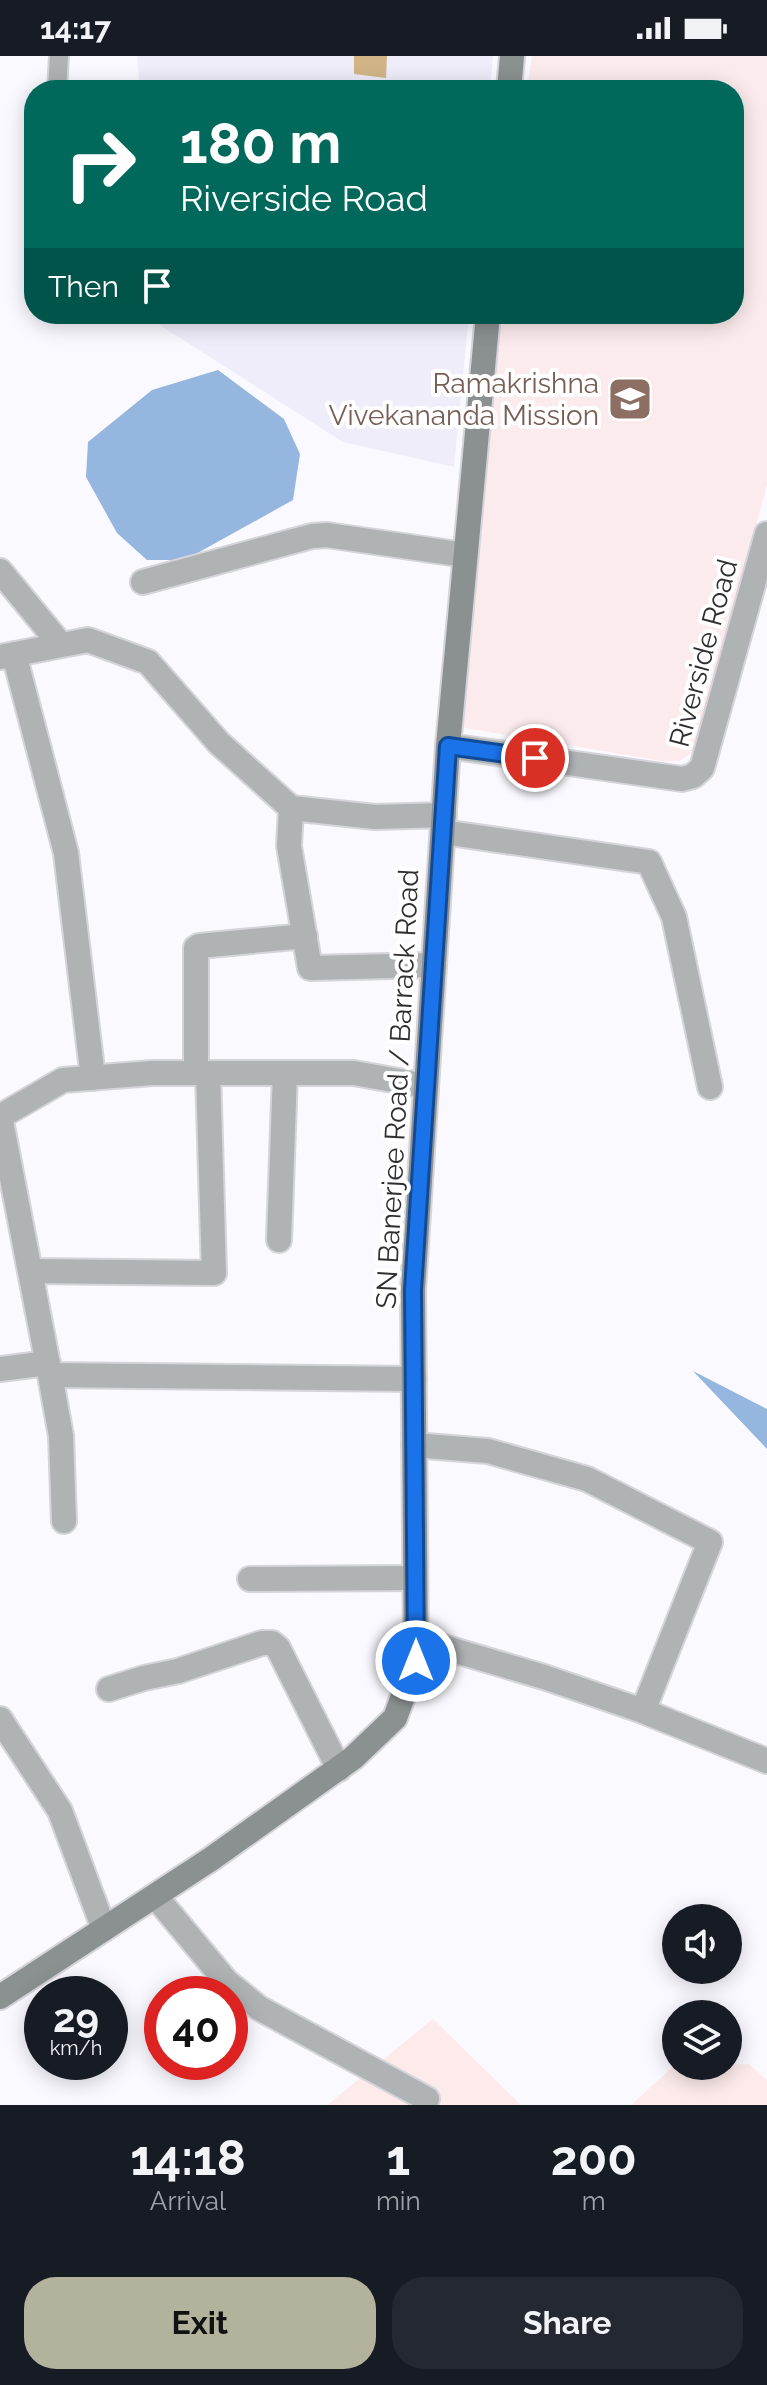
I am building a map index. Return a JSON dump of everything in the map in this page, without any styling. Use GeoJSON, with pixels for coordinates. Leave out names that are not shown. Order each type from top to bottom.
{"type":"FeatureCollection","features":[{"type":"Feature","properties":{"kind":"street"},"geometry":{"type":"LineString","coordinates":[[510,80],[512,56]]}},
{"type":"Feature","properties":{"kind":"street","name":"SN Banerjee Road / Barrack Road"},"geometry":{"type":"LineString","coordinates":[[0,1997],[156,1897],[339,1769],[395,1718],[416,1661],[413,1290],[448,746],[487,324]]}},
{"type":"Feature","properties":{"kind":"street","name":"Riverside Road"},"geometry":{"type":"LineString","coordinates":[[448,746],[682,779],[693,776],[702,768],[767,534]]}},
{"type":"Feature","properties":{"kind":"street"},"geometry":{"type":"LineString","coordinates":[[143,582],[312,536],[327,535],[465,555]]}},
{"type":"Feature","properties":{"kind":"street"},"geometry":{"type":"LineString","coordinates":[[0,571],[61,645]]}},
{"type":"Feature","properties":{"kind":"street"},"geometry":{"type":"LineString","coordinates":[[93,1078],[66,853],[7,656],[88,640],[148,662],[219,743],[291,808],[443,824],[649,862],[674,917],[710,1087]]}},
{"type":"Feature","properties":{"kind":"street"},"geometry":{"type":"LineString","coordinates":[[291,808],[289,846],[310,968],[434,965]]}},
{"type":"Feature","properties":{"kind":"street"},"geometry":{"type":"LineString","coordinates":[[30,1271],[214,1273],[196,948],[305,936]]}},
{"type":"Feature","properties":{"kind":"street"},"geometry":{"type":"LineString","coordinates":[[64,1521],[61,1436],[0,1116],[63,1080],[152,1073],[354,1073],[426,1086]]}},
{"type":"Feature","properties":{"kind":"street"},"geometry":{"type":"LineString","coordinates":[[279,1240],[285,1073]]}},
{"type":"Feature","properties":{"kind":"street"},"geometry":{"type":"LineString","coordinates":[[0,1369],[414,1379]]}},
{"type":"Feature","properties":{"kind":"street"},"geometry":{"type":"LineString","coordinates":[[414,1445],[488,1451],[587,1479],[710,1542],[643,1711]]}},
{"type":"Feature","properties":{"kind":"street"},"geometry":{"type":"LineString","coordinates":[[250,1579],[415,1578]]}},
{"type":"Feature","properties":{"kind":"street"},"geometry":{"type":"LineString","coordinates":[[416,1639],[544,1677],[643,1711],[767,1761]]}},
{"type":"Feature","properties":{"kind":"street"},"geometry":{"type":"LineString","coordinates":[[109,1689],[178,1671],[262,1643],[272,1643],[278,1648],[339,1769]]}},
{"type":"Feature","properties":{"kind":"street"},"geometry":{"type":"LineString","coordinates":[[1,1722],[60,1811],[104,1929]]}},
{"type":"Feature","properties":{"kind":"street"},"geometry":{"type":"LineString","coordinates":[[156,1897],[226,1981],[259,2008],[427,2099]]}},
{"type":"Feature","properties":{"kind":"lane"},"geometry":{"type":"LineString","coordinates":[[58,80],[59,56]]}},
{"type":"Feature","properties":{"kind":"shaded area"},"geometry":{"type":"Polygon","coordinates":[[[137,56],[493,56],[491,80],[139,80],[137,56]]]}},
{"type":"Feature","properties":{"kind":"shaded area","name":"Ramakrishna Vivekananda Mission"},"geometry":{"type":"Polygon","coordinates":[[[532,56],[767,56],[767,485],[695,750],[680,761],[662,761],[460,727],[500,324],[744,324],[744,80],[528,80],[532,56]]]}},
{"type":"Feature","properties":{"kind":"shaded area"},"geometry":{"type":"Polygon","coordinates":[[[158,324],[468,324],[454,467],[343,442],[158,324]]]}},
{"type":"Feature","properties":{"kind":"shaded area"},"geometry":{"type":"Polygon","coordinates":[[[433,2019],[521,2105],[327,2105],[433,2019]]]}},
{"type":"Feature","properties":{"kind":"shaded area"},"geometry":{"type":"Polygon","coordinates":[[[742,2064],[749,2064],[767,2080],[767,2105],[631,2105],[662,2077],[662,2080],[742,2080],[742,2064]]]}},
{"type":"Feature","properties":{"kind":"water"},"geometry":{"type":"Polygon","coordinates":[[[218,370],[284,419],[300,454],[293,500],[185,560],[147,560],[117,533],[86,477],[88,442],[152,390],[218,370]]]}},
{"type":"Feature","properties":{"kind":"water"},"geometry":{"type":"Polygon","coordinates":[[[693,1371],[767,1409],[767,1449],[693,1371]]]}},
{"type":"Feature","properties":{"kind":"building"},"geometry":{"type":"Polygon","coordinates":[[[354,56],[387,56],[386,78],[354,74],[354,56]]]}},
{"type":"Feature","properties":{"kind":"place","name":"Ramakrishna Vivekananda Mission"},"geometry":{"type":"Point","coordinates":[630,399]}},
{"type":"Feature","properties":{"kind":"route"},"geometry":{"type":"LineString","coordinates":[[416,1661],[413,1290],[448,746],[535,758]]}}]}
